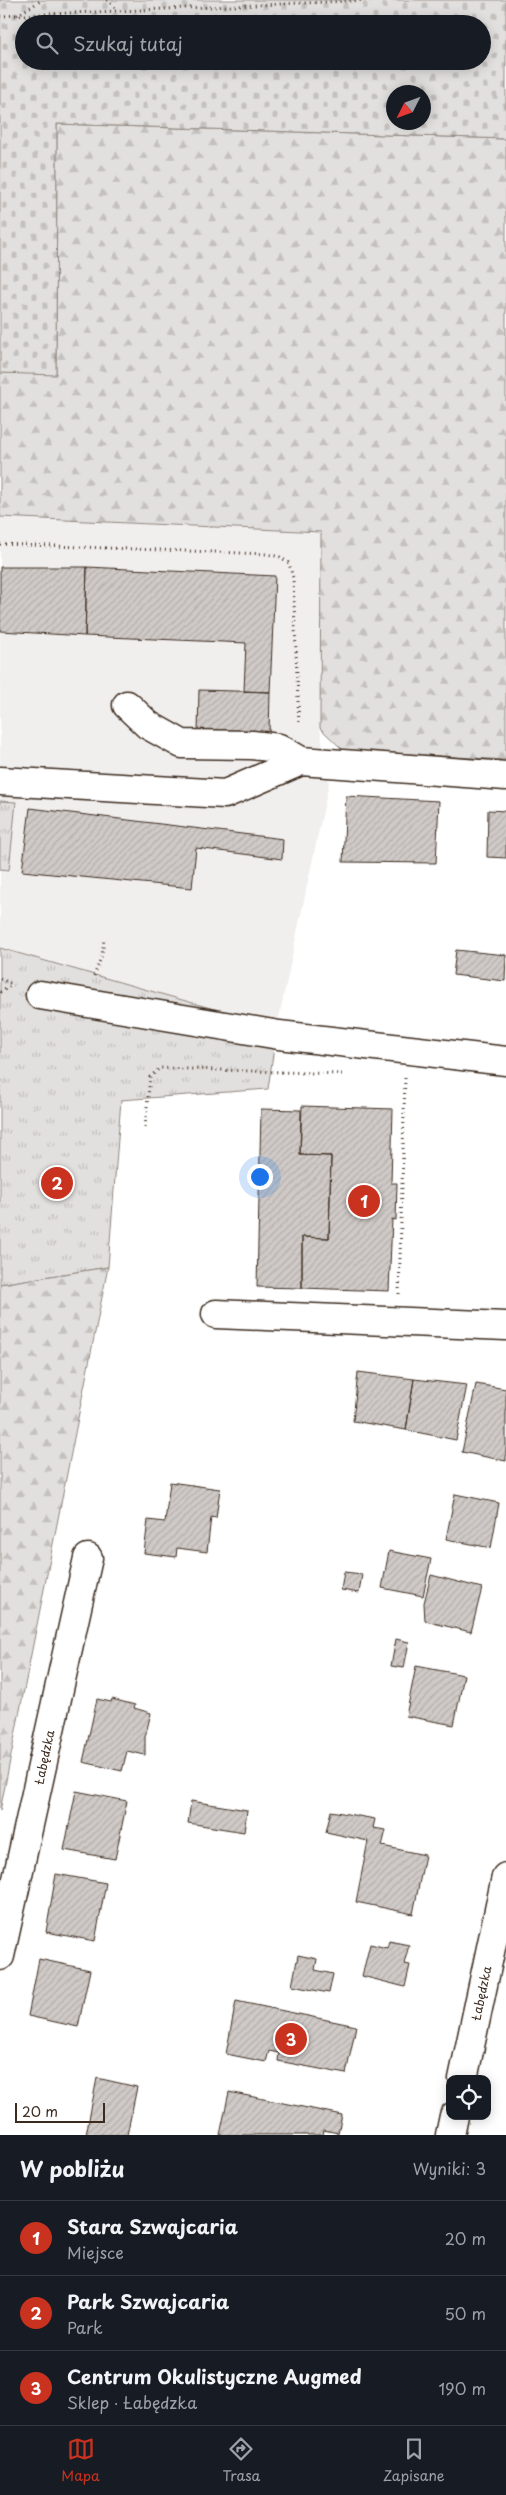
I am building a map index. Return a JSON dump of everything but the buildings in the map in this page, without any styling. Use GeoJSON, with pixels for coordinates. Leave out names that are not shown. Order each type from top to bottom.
{"type":"FeatureCollection","features":[{"type":"Feature","properties":{"kind":"street"},"geometry":{"type":"LineString","coordinates":[[126,705],[148,726],[182,744],[252,744],[279,748],[300,761],[506,776]]}},
{"type":"Feature","properties":{"kind":"street"},"geometry":{"type":"LineString","coordinates":[[0,781],[225,794],[300,761]]}},
{"type":"Feature","properties":{"kind":"street"},"geometry":{"type":"LineString","coordinates":[[40,995],[280,1035],[506,1061]]}},
{"type":"Feature","properties":{"kind":"street"},"geometry":{"type":"LineString","coordinates":[[216,1314],[506,1326]]}},
{"type":"Feature","properties":{"kind":"street","name":"Łabędzka"},"geometry":{"type":"LineString","coordinates":[[0,1956],[88,1558]]}},
{"type":"Feature","properties":{"kind":"street","name":"Łabędzka"},"geometry":{"type":"LineString","coordinates":[[464,2075],[497,1967],[506,1878]]}},
{"type":"Feature","properties":{"kind":"street"},"geometry":{"type":"LineString","coordinates":[[450,2135],[453,2120]]}},
{"type":"Feature","properties":{"kind":"path"},"geometry":{"type":"LineString","coordinates":[[16,15],[42,0]]}},
{"type":"Feature","properties":{"kind":"path"},"geometry":{"type":"LineString","coordinates":[[106,0],[118,11]]}},
{"type":"Feature","properties":{"kind":"path"},"geometry":{"type":"LineString","coordinates":[[16,15],[373,0]]}},
{"type":"Feature","properties":{"kind":"path"},"geometry":{"type":"LineString","coordinates":[[0,16],[15,15]]}},
{"type":"Feature","properties":{"kind":"path"},"geometry":{"type":"LineString","coordinates":[[0,544],[267,554],[280,557],[289,563],[293,578],[300,761]]}},
{"type":"Feature","properties":{"kind":"path"},"geometry":{"type":"LineString","coordinates":[[102,955],[104,939]]}},
{"type":"Feature","properties":{"kind":"path"},"geometry":{"type":"LineString","coordinates":[[0,992],[14,985]]}},
{"type":"Feature","properties":{"kind":"path"},"geometry":{"type":"LineString","coordinates":[[145,1127],[150,1077],[160,1068],[347,1074]]}},
{"type":"Feature","properties":{"kind":"path"},"geometry":{"type":"LineString","coordinates":[[398,1322],[405,1074]]}},
{"type":"Feature","properties":{"kind":"shaded area"},"geometry":{"type":"Polygon","coordinates":[[[0,517],[321,532],[320,728],[329,783],[277,1027],[0,948],[0,517]]]}},
{"type":"Feature","properties":{"kind":"green space"},"geometry":{"type":"Polygon","coordinates":[[[0,0],[506,0],[506,139],[57,124],[56,375],[0,373],[0,0]]]}},
{"type":"Feature","properties":{"kind":"green space"},"geometry":{"type":"Polygon","coordinates":[[[57,124],[506,139],[506,760],[343,750],[320,728],[321,532],[0,517],[0,373],[56,374],[57,124]]]}},
{"type":"Feature","properties":{"kind":"green space"},"geometry":{"type":"Polygon","coordinates":[[[0,801],[16,802],[9,870],[0,869],[0,801]]]}},
{"type":"Feature","properties":{"kind":"green space"},"geometry":{"type":"Polygon","coordinates":[[[0,948],[277,1027],[268,1089],[121,1100],[108,1267],[0,1284],[0,948]]]}},
{"type":"Feature","properties":{"kind":"green space"},"geometry":{"type":"Polygon","coordinates":[[[108,1267],[0,1811],[0,1284],[108,1267]]]}},
{"type":"Feature","properties":{"kind":"place","name":"Park Szwajcaria"},"geometry":{"type":"Point","coordinates":[57,1183]}},
{"type":"Feature","properties":{"kind":"place","name":"Stara Szwajcaria"},"geometry":{"type":"Point","coordinates":[364,1201]}},
{"type":"Feature","properties":{"kind":"place","name":"Centrum Okulistyczne Augmed"},"geometry":{"type":"Point","coordinates":[291,2039]}}]}
